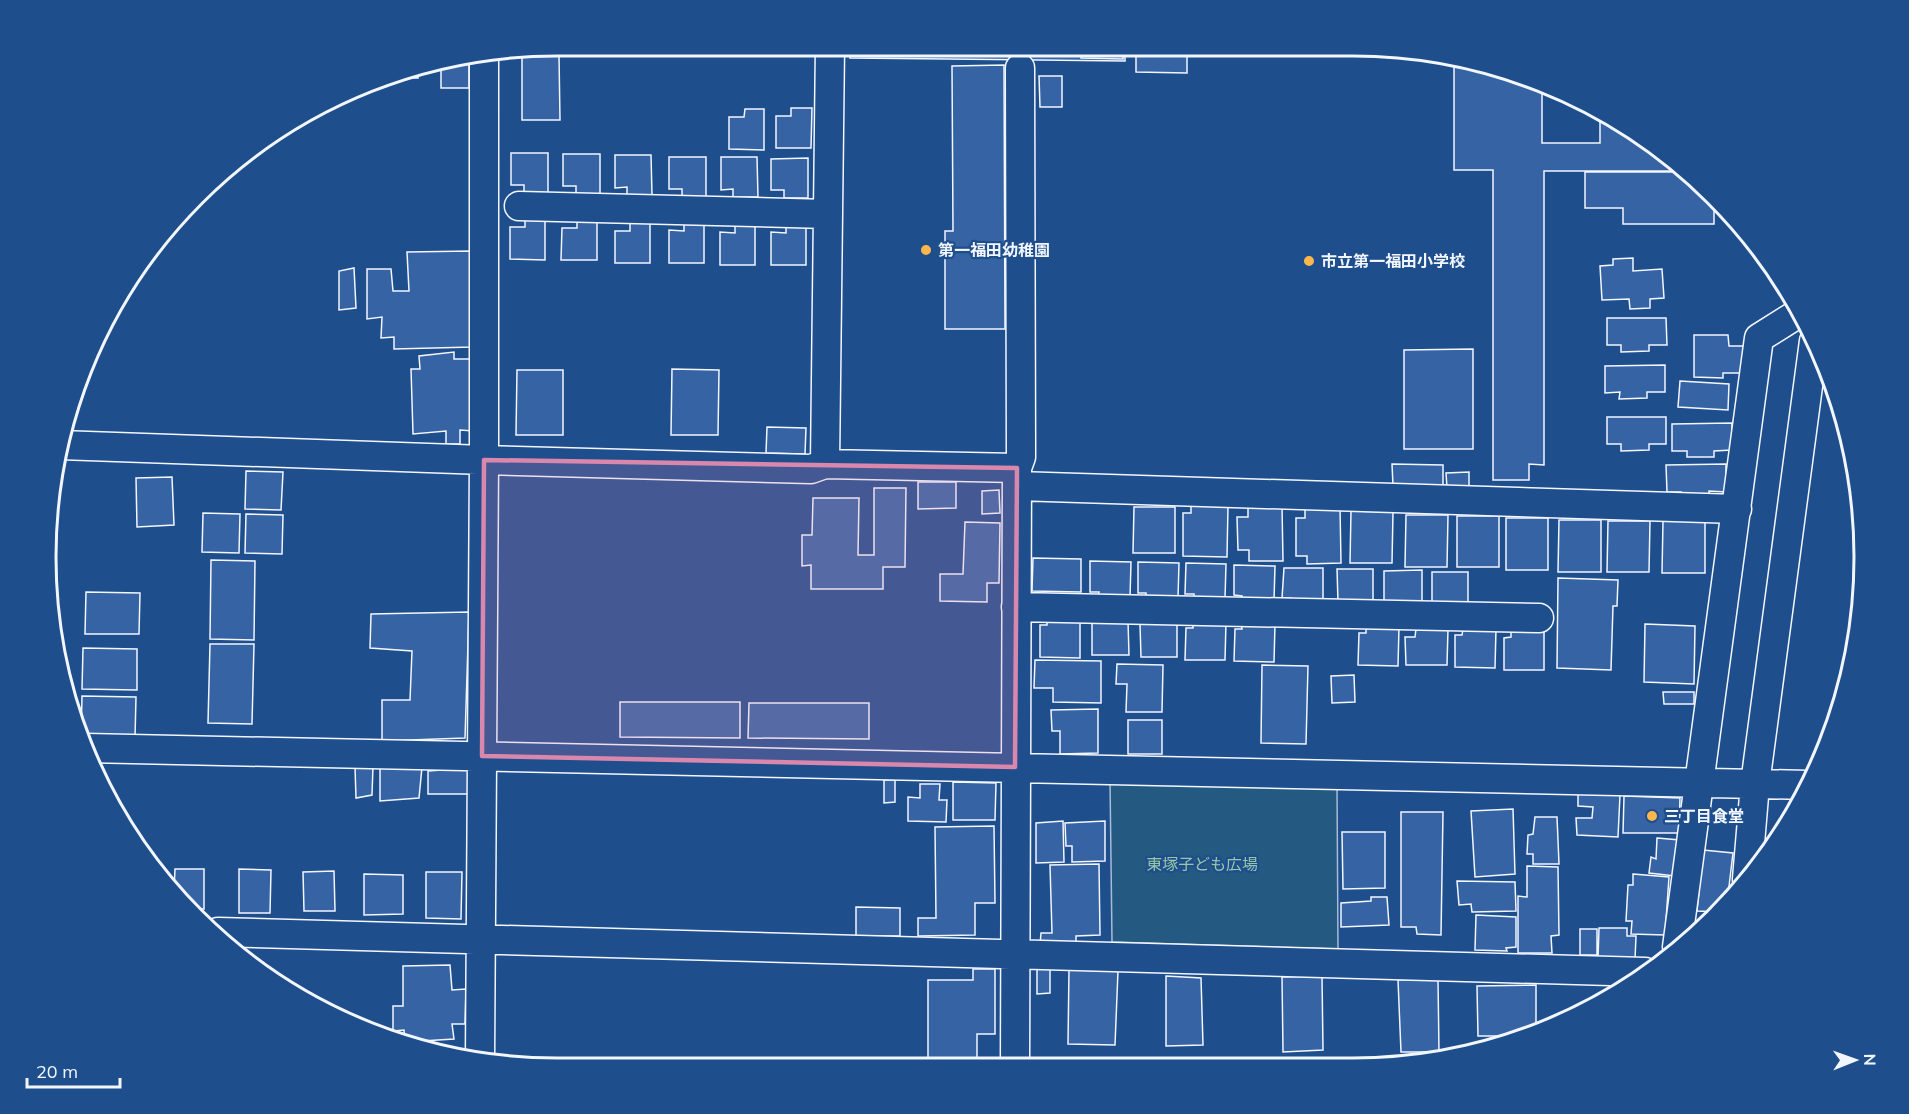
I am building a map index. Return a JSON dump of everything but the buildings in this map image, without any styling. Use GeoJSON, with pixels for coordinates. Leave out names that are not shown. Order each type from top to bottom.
{"type":"FeatureCollection","features":[{"type":"Feature","properties":{"kind":"street"},"geometry":{"type":"LineString","coordinates":[[825,464],[830,56]]}},
{"type":"Feature","properties":{"kind":"street"},"geometry":{"type":"LineString","coordinates":[[480,1052],[484,61]]}},
{"type":"Feature","properties":{"kind":"street"},"geometry":{"type":"LineString","coordinates":[[1015,1058],[1017,477],[1021,457],[1020,68]]}},
{"type":"Feature","properties":{"kind":"street"},"geometry":{"type":"LineString","coordinates":[[519,206],[827,214]]}},
{"type":"Feature","properties":{"kind":"street"},"geometry":{"type":"LineString","coordinates":[[1678,938],[1759,338],[1792,317]]}},
{"type":"Feature","properties":{"kind":"street"},"geometry":{"type":"LineString","coordinates":[[1748,864],[1755,784],[1812,358]]}},
{"type":"Feature","properties":{"kind":"street"},"geometry":{"type":"LineString","coordinates":[[68,445],[811,469],[825,464],[1017,477],[1737,509]]}},
{"type":"Feature","properties":{"kind":"street"},"geometry":{"type":"LineString","coordinates":[[1016,607],[1539,618]]}},
{"type":"Feature","properties":{"kind":"street"},"geometry":{"type":"LineString","coordinates":[[94,748],[1799,785]]}},
{"type":"Feature","properties":{"kind":"street"},"geometry":{"type":"LineString","coordinates":[[224,932],[1634,972]]}},
{"type":"Feature","properties":{"kind":"highlighted area"},"geometry":{"type":"Polygon","coordinates":[[[484,460],[1017,468],[1015,767],[482,756],[484,460]]]}},
{"type":"Feature","properties":{"kind":"green space","name":"東塚子ども広場"},"geometry":{"type":"Polygon","coordinates":[[[1110,780],[1337,785],[1338,949],[1112,942],[1110,780]]]}},
{"type":"Feature","properties":{"kind":"place","name":"第一福田幼稚園"},"geometry":{"type":"Point","coordinates":[926,250]}},
{"type":"Feature","properties":{"kind":"place","name":"市立第一福田小学校"},"geometry":{"type":"Point","coordinates":[1309,261]}},
{"type":"Feature","properties":{"kind":"place","name":"三丁目食堂"},"geometry":{"type":"Point","coordinates":[1652,816]}}]}
